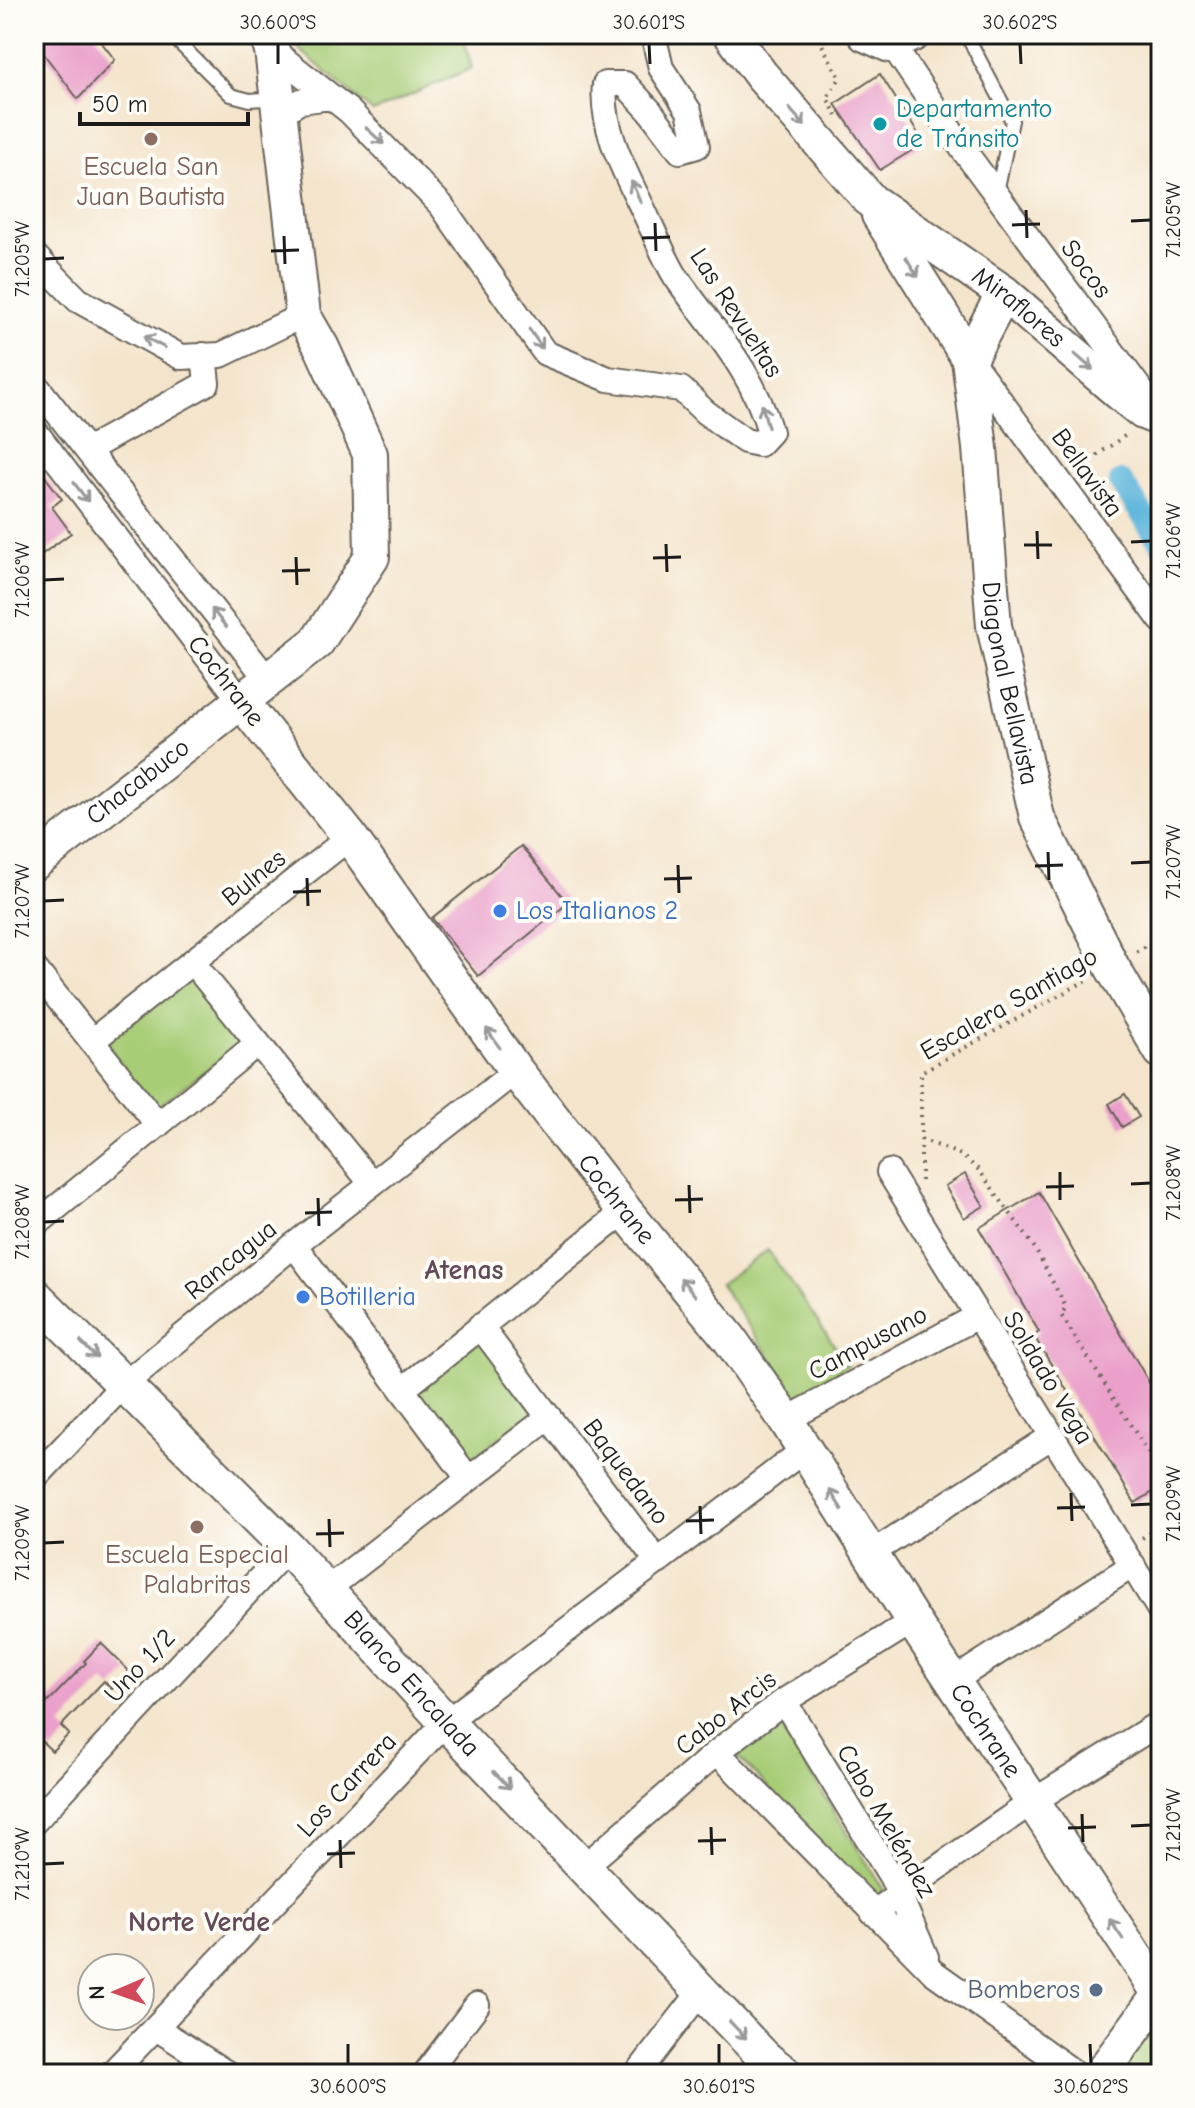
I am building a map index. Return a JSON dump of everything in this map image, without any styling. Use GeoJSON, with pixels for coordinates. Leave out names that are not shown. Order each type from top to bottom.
{"type":"FeatureCollection","features":[{"type":"Feature","properties":{"kind":"street","name":"Las Revueltas"},"geometry":{"type":"LineString","coordinates":[[269,42],[383,144],[441,205],[545,353],[608,379],[681,389],[705,412],[745,441],[759,444],[770,432],[762,403],[741,366],[674,273],[617,154],[603,102],[605,84],[625,84],[680,151],[697,146],[689,111],[661,68],[653,34]]}},
{"type":"Feature","properties":{"kind":"street","name":"Miraflores"},"geometry":{"type":"LineString","coordinates":[[731,34],[761,75],[871,201],[969,359]]}},
{"type":"Feature","properties":{"kind":"street"},"geometry":{"type":"LineString","coordinates":[[758,34],[761,75]]}},
{"type":"Feature","properties":{"kind":"street","name":"Socos"},"geometry":{"type":"LineString","coordinates":[[888,37],[1153,421]]}},
{"type":"Feature","properties":{"kind":"street"},"geometry":{"type":"LineString","coordinates":[[34,255],[78,300],[181,357],[221,355],[303,315],[269,42]]}},
{"type":"Feature","properties":{"kind":"street"},"geometry":{"type":"LineString","coordinates":[[278,106],[330,97]]}},
{"type":"Feature","properties":{"kind":"street","name":"Miraflores"},"geometry":{"type":"LineString","coordinates":[[871,201],[1004,293],[1153,421]]}},
{"type":"Feature","properties":{"kind":"street"},"geometry":{"type":"LineString","coordinates":[[969,359],[1004,293]]}},
{"type":"Feature","properties":{"kind":"street","name":"Chacabuco"},"geometry":{"type":"LineString","coordinates":[[34,863],[317,642],[372,557],[370,454],[322,348],[303,315]]}},
{"type":"Feature","properties":{"kind":"street"},"geometry":{"type":"LineString","coordinates":[[87,450],[207,383],[204,355]]}},
{"type":"Feature","properties":{"kind":"street","name":"Bellavista"},"geometry":{"type":"LineString","coordinates":[[969,359],[1161,620]]}},
{"type":"Feature","properties":{"kind":"street","name":"Diagonal Bellavista"},"geometry":{"type":"LineString","coordinates":[[969,359],[980,448],[994,626],[1037,817],[1112,967],[1161,1051]]}},
{"type":"Feature","properties":{"kind":"street","name":"Cochrane"},"geometry":{"type":"LineString","coordinates":[[34,383],[268,680]]}},
{"type":"Feature","properties":{"kind":"street","name":"Cochrane"},"geometry":{"type":"LineString","coordinates":[[34,430],[241,701],[350,837],[516,1071],[729,1338],[786,1420],[913,1621],[1160,1994]]}},
{"type":"Feature","properties":{"kind":"street","name":"Bulnes"},"geometry":{"type":"LineString","coordinates":[[92,1041],[350,837]]}},
{"type":"Feature","properties":{"kind":"street"},"geometry":{"type":"LineString","coordinates":[[193,963],[372,1184]]}},
{"type":"Feature","properties":{"kind":"street"},"geometry":{"type":"LineString","coordinates":[[34,968],[158,1125]]}},
{"type":"Feature","properties":{"kind":"street"},"geometry":{"type":"LineString","coordinates":[[34,1226],[258,1043]]}},
{"type":"Feature","properties":{"kind":"street","name":"Rancagua"},"geometry":{"type":"LineString","coordinates":[[34,1479],[123,1385],[294,1245],[516,1071]]}},
{"type":"Feature","properties":{"kind":"street","name":"Soldado Vega"},"geometry":{"type":"LineString","coordinates":[[889,1172],[1161,1612]]}},
{"type":"Feature","properties":{"kind":"street"},"geometry":{"type":"LineString","coordinates":[[402,1390],[625,1211]]}},
{"type":"Feature","properties":{"kind":"street"},"geometry":{"type":"LineString","coordinates":[[294,1245],[468,1478]]}},
{"type":"Feature","properties":{"kind":"street","name":"Blanco Encalada"},"geometry":{"type":"LineString","coordinates":[[34,1295],[288,1548],[446,1722],[765,2058],[786,2074]]}},
{"type":"Feature","properties":{"kind":"street","name":"Campusano"},"geometry":{"type":"LineString","coordinates":[[786,1420],[978,1316]]}},
{"type":"Feature","properties":{"kind":"street","name":"Baquedano"},"geometry":{"type":"LineString","coordinates":[[480,1326],[658,1562]]}},
{"type":"Feature","properties":{"kind":"street","name":"Baquedano"},"geometry":{"type":"LineString","coordinates":[[326,1590],[549,1417]]}},
{"type":"Feature","properties":{"kind":"street"},"geometry":{"type":"LineString","coordinates":[[870,1554],[1051,1437]]}},
{"type":"Feature","properties":{"kind":"street","name":"Los Carrera"},"geometry":{"type":"LineString","coordinates":[[156,2028],[446,1722],[804,1450]]}},
{"type":"Feature","properties":{"kind":"street","name":"Uno 1/2"},"geometry":{"type":"LineString","coordinates":[[34,1822],[288,1548]]}},
{"type":"Feature","properties":{"kind":"street"},"geometry":{"type":"LineString","coordinates":[[953,1681],[1133,1565]]}},
{"type":"Feature","properties":{"kind":"street","name":"Cabo Arcis"},"geometry":{"type":"LineString","coordinates":[[585,1866],[717,1752],[784,1701],[913,1621]]}},
{"type":"Feature","properties":{"kind":"street","name":"Cabo Meléndez"},"geometry":{"type":"LineString","coordinates":[[784,1701],[898,1893],[933,1972]]}},
{"type":"Feature","properties":{"kind":"street"},"geometry":{"type":"LineString","coordinates":[[873,1913],[1032,1802],[1161,1722]]}},
{"type":"Feature","properties":{"kind":"street","name":"Cabo Meléndez"},"geometry":{"type":"LineString","coordinates":[[717,1752],[933,1972],[1076,2074]]}},
{"type":"Feature","properties":{"kind":"street"},"geometry":{"type":"LineString","coordinates":[[637,2074],[701,1991]]}},
{"type":"Feature","properties":{"kind":"street"},"geometry":{"type":"LineString","coordinates":[[1101,2074],[1160,1994]]}},
{"type":"Feature","properties":{"kind":"street"},"geometry":{"type":"LineString","coordinates":[[425,2074],[477,2005]]}},
{"type":"Feature","properties":{"kind":"street"},"geometry":{"type":"LineString","coordinates":[[156,2028],[228,2074]]}},
{"type":"Feature","properties":{"kind":"street","name":"Los Carrera"},"geometry":{"type":"LineString","coordinates":[[111,2074],[152,2032]]}},
{"type":"Feature","properties":{"kind":"lane"},"geometry":{"type":"LineString","coordinates":[[170,34],[231,95],[278,106]]}},
{"type":"Feature","properties":{"kind":"lane"},"geometry":{"type":"LineString","coordinates":[[966,34],[1012,121],[996,195]]}},
{"type":"Feature","properties":{"kind":"path"},"geometry":{"type":"LineString","coordinates":[[826,149],[842,127],[827,98],[840,78],[821,43],[831,34]]}},
{"type":"Feature","properties":{"kind":"path"},"geometry":{"type":"LineString","coordinates":[[1059,482],[1153,421]]}},
{"type":"Feature","properties":{"kind":"path","name":"Escalera Santiago"},"geometry":{"type":"LineString","coordinates":[[921,1181],[921,1072],[1161,937]]}},
{"type":"Feature","properties":{"kind":"path"},"geometry":{"type":"LineString","coordinates":[[921,1139],[961,1155],[979,1170],[1033,1245],[1066,1307],[1061,1315],[1161,1473]]}},
{"type":"Feature","properties":{"kind":"green space"},"geometry":{"type":"Polygon","coordinates":[[[289,34],[462,34],[472,68],[373,112],[292,43],[289,34]]]}},
{"type":"Feature","properties":{"kind":"green space"},"geometry":{"type":"Polygon","coordinates":[[[195,974],[246,1040],[155,1109],[105,1043],[195,974]]]}},
{"type":"Feature","properties":{"kind":"green space"},"geometry":{"type":"Polygon","coordinates":[[[768,1250],[848,1365],[799,1399],[720,1284],[768,1250]]]}},
{"type":"Feature","properties":{"kind":"green space"},"geometry":{"type":"Polygon","coordinates":[[[481,1338],[536,1409],[468,1462],[413,1391],[481,1338]]]}},
{"type":"Feature","properties":{"kind":"green space"},"geometry":{"type":"Polygon","coordinates":[[[777,1721],[884,1890],[875,1902],[737,1755],[777,1721]]]}},
{"type":"Feature","properties":{"kind":"green space"},"geometry":{"type":"Polygon","coordinates":[[[1161,2007],[1161,2074],[1111,2074],[1161,2007]]]}},
{"type":"Feature","properties":{"kind":"building"},"geometry":{"type":"Polygon","coordinates":[[[34,34],[95,34],[115,60],[78,99],[34,41],[34,34]]]}},
{"type":"Feature","properties":{"kind":"building","name":"Departamento de Tránsito"},"geometry":{"type":"Polygon","coordinates":[[[880,74],[924,143],[880,170],[835,104],[880,74]]]}},
{"type":"Feature","properties":{"kind":"building"},"geometry":{"type":"Polygon","coordinates":[[[34,462],[62,499],[52,507],[71,533],[34,560],[34,462]]]}},
{"type":"Feature","properties":{"kind":"building","name":"Los Italianos 2"},"geometry":{"type":"Polygon","coordinates":[[[521,846],[568,903],[478,976],[432,918],[521,846]]]}},
{"type":"Feature","properties":{"kind":"building"},"geometry":{"type":"Polygon","coordinates":[[[1125,1094],[1139,1117],[1122,1127],[1109,1104],[1125,1094]]]}},
{"type":"Feature","properties":{"kind":"building"},"geometry":{"type":"Polygon","coordinates":[[[965,1174],[984,1206],[964,1218],[945,1186],[965,1174]]]}},
{"type":"Feature","properties":{"kind":"building"},"geometry":{"type":"Polygon","coordinates":[[[1039,1192],[1161,1403],[1161,1487],[1135,1503],[1034,1336],[1039,1332],[979,1228],[1039,1192]]]}},
{"type":"Feature","properties":{"kind":"building"},"geometry":{"type":"Polygon","coordinates":[[[101,1643],[129,1671],[112,1689],[104,1681],[61,1726],[69,1734],[52,1751],[34,1734],[34,1700],[42,1708],[101,1643]]]}},
{"type":"Feature","properties":{"kind":"waterway"},"geometry":{"type":"LineString","coordinates":[[1121,482],[1161,543]]}},
{"type":"Feature","properties":{"kind":"place","name":"Departamento de Tránsito"},"geometry":{"type":"Point","coordinates":[880,124]}},
{"type":"Feature","properties":{"kind":"place","name":"Escuela San Juan Bautista"},"geometry":{"type":"Point","coordinates":[151,139]}},
{"type":"Feature","properties":{"kind":"place","name":"Los Italianos 2"},"geometry":{"type":"Point","coordinates":[500,911]}},
{"type":"Feature","properties":{"kind":"place","name":"Botilleria"},"geometry":{"type":"Point","coordinates":[303,1297]}},
{"type":"Feature","properties":{"kind":"place","name":"Escuela Especial Palabritas"},"geometry":{"type":"Point","coordinates":[197,1527]}},
{"type":"Feature","properties":{"kind":"place","name":"Bomberos"},"geometry":{"type":"Point","coordinates":[1096,1990]}},
{"type":"Feature","properties":{"kind":"district","name":"Atenas"},"geometry":{"type":"Point","coordinates":[464,1270]}},
{"type":"Feature","properties":{"kind":"district","name":"Norte Verde"},"geometry":{"type":"Point","coordinates":[199,1922]}}]}
